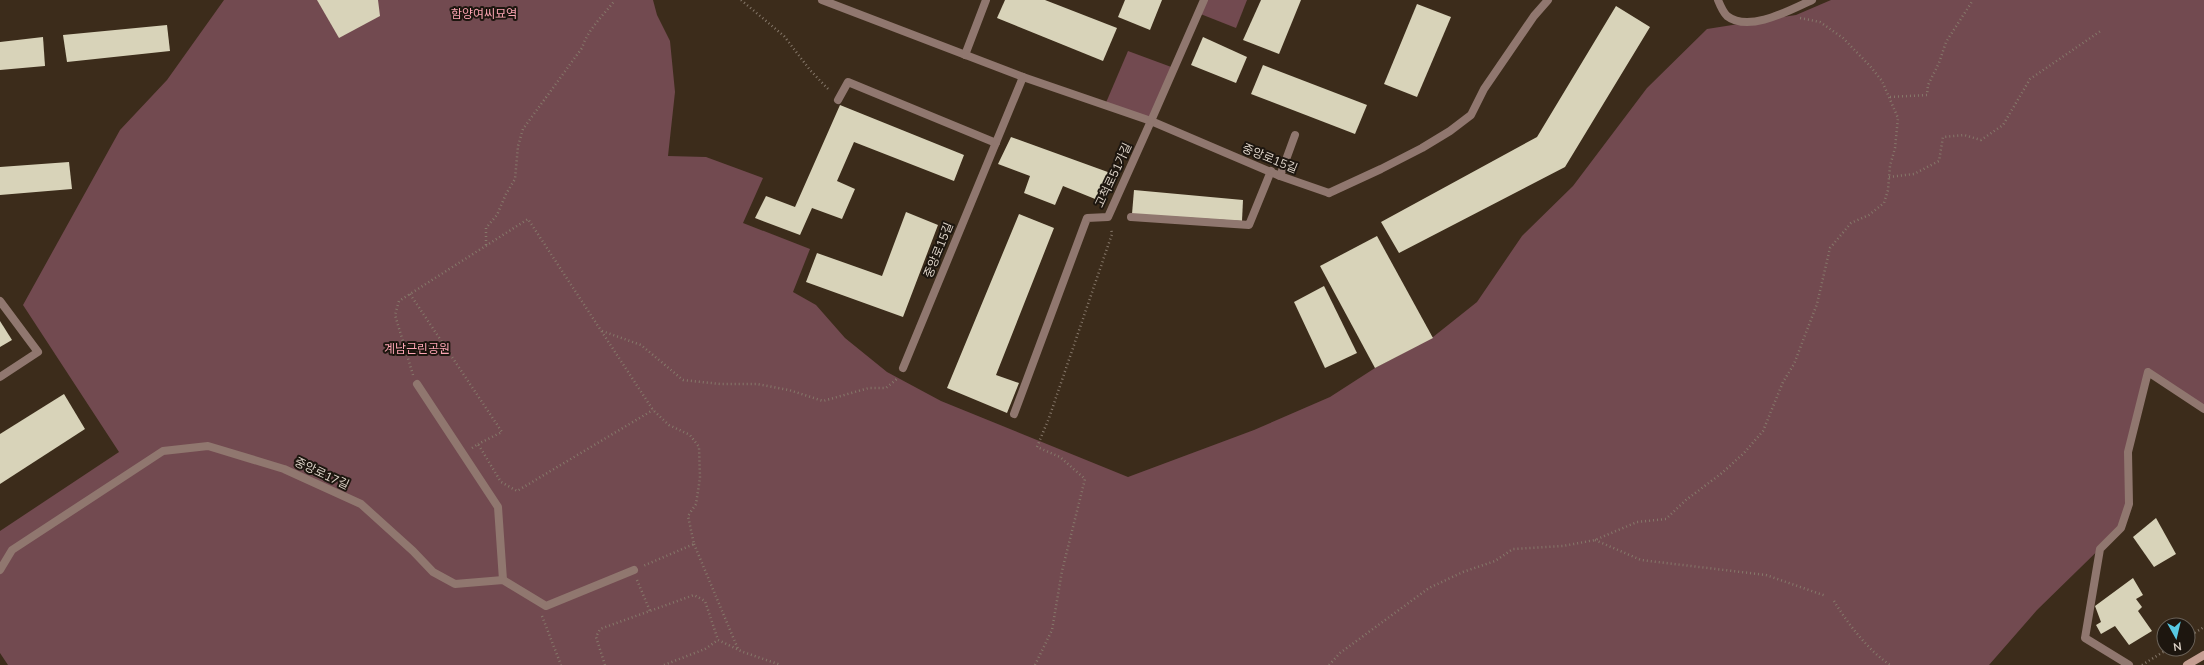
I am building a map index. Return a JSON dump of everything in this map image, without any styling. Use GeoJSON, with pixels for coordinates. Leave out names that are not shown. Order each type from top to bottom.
{"type":"FeatureCollection","features":[{"type":"Feature","properties":{"kind":"main road"},"geometry":{"type":"LineString","coordinates":[[2187,665],[2204,655]]}},
{"type":"Feature","properties":{"kind":"street","name":"중앙로15길"},"geometry":{"type":"LineString","coordinates":[[822,0],[1023,77],[1151,121],[1280,176],[1329,194],[1381,170],[1450,131],[1471,115],[1484,89],[1534,16],[1548,0]]}},
{"type":"Feature","properties":{"kind":"street"},"geometry":{"type":"LineString","coordinates":[[965,55],[986,0]]}},
{"type":"Feature","properties":{"kind":"street","name":"고척로51가길"},"geometry":{"type":"LineString","coordinates":[[1014,414],[1087,218],[1108,216],[1204,0]]}},
{"type":"Feature","properties":{"kind":"street"},"geometry":{"type":"LineString","coordinates":[[1718,0],[1726,15],[1736,21],[1746,22],[1782,15],[1812,0]]}},
{"type":"Feature","properties":{"kind":"street","name":"중앙로15길"},"geometry":{"type":"LineString","coordinates":[[903,368],[1023,77]]}},
{"type":"Feature","properties":{"kind":"street"},"geometry":{"type":"LineString","coordinates":[[838,100],[848,82],[996,142]]}},
{"type":"Feature","properties":{"kind":"street"},"geometry":{"type":"LineString","coordinates":[[1280,176],[1295,135]]}},
{"type":"Feature","properties":{"kind":"street"},"geometry":{"type":"LineString","coordinates":[[1131,217],[1249,225],[1270,171]]}},
{"type":"Feature","properties":{"kind":"street"},"geometry":{"type":"LineString","coordinates":[[0,301],[38,352],[0,377]]}},
{"type":"Feature","properties":{"kind":"street"},"geometry":{"type":"LineString","coordinates":[[2128,665],[2085,638],[2100,549],[2121,528],[2129,504],[2128,452],[2148,372],[2204,409]]}},
{"type":"Feature","properties":{"kind":"street"},"geometry":{"type":"LineString","coordinates":[[417,384],[498,507],[504,580],[546,606],[634,570]]}},
{"type":"Feature","properties":{"kind":"street","name":"중앙로17길"},"geometry":{"type":"LineString","coordinates":[[0,570],[12,550],[163,451],[208,446],[284,469],[361,504],[413,551],[432,572],[455,584],[504,580]]}},
{"type":"Feature","properties":{"kind":"path"},"geometry":{"type":"LineString","coordinates":[[486,246],[486,228],[497,215],[515,178],[518,146],[522,129],[557,86],[582,48],[587,34],[602,19],[615,0]]}},
{"type":"Feature","properties":{"kind":"path"},"geometry":{"type":"LineString","coordinates":[[741,0],[784,36],[810,70],[838,100]]}},
{"type":"Feature","properties":{"kind":"path"},"geometry":{"type":"LineString","coordinates":[[1890,97],[1927,95],[1928,85],[1940,63],[1946,42],[1973,0]]}},
{"type":"Feature","properties":{"kind":"path"},"geometry":{"type":"LineString","coordinates":[[1329,665],[1340,653],[1429,588],[1463,572],[1495,561],[1513,549],[1563,546],[1595,540],[1637,522],[1666,519],[1686,500],[1728,468],[1763,431],[1783,382],[1794,364],[1817,304],[1830,248],[1851,223],[1869,215],[1884,203],[1888,190],[1898,118],[1882,81],[1843,38],[1820,22],[1782,15]]}},
{"type":"Feature","properties":{"kind":"path"},"geometry":{"type":"LineString","coordinates":[[1889,177],[1914,174],[1939,161],[1943,137],[1964,135],[1981,140],[2003,125],[2030,79],[2102,30]]}},
{"type":"Feature","properties":{"kind":"path"},"geometry":{"type":"LineString","coordinates":[[1035,665],[1052,630],[1062,571],[1085,479],[1060,457],[1037,447],[1049,418],[1112,234],[1108,216]]}},
{"type":"Feature","properties":{"kind":"path"},"geometry":{"type":"LineString","coordinates":[[417,384],[408,364],[395,315],[399,301],[528,219],[653,410],[669,425],[690,435],[699,447],[700,478],[696,504],[688,516],[694,544],[738,650]]}},
{"type":"Feature","properties":{"kind":"path"},"geometry":{"type":"LineString","coordinates":[[410,294],[502,432],[478,444],[463,455]]}},
{"type":"Feature","properties":{"kind":"path"},"geometry":{"type":"LineString","coordinates":[[601,331],[641,345],[683,380],[720,384],[764,385],[789,390],[823,401],[869,388],[886,388],[898,378],[903,368]]}},
{"type":"Feature","properties":{"kind":"path"},"geometry":{"type":"LineString","coordinates":[[478,444],[501,482],[517,490],[653,410]]}},
{"type":"Feature","properties":{"kind":"path"},"geometry":{"type":"LineString","coordinates":[[1595,540],[1641,560],[1766,575],[1826,596]]}},
{"type":"Feature","properties":{"kind":"path"},"geometry":{"type":"LineString","coordinates":[[650,611],[634,570],[694,544]]}},
{"type":"Feature","properties":{"kind":"path"},"geometry":{"type":"LineString","coordinates":[[606,665],[596,637],[600,629],[694,595],[705,601],[718,640],[738,650],[781,665]]}},
{"type":"Feature","properties":{"kind":"path"},"geometry":{"type":"LineString","coordinates":[[535,599],[561,665]]}},
{"type":"Feature","properties":{"kind":"path"},"geometry":{"type":"LineString","coordinates":[[1834,601],[1850,628],[1881,659],[1890,665]]}},
{"type":"Feature","properties":{"kind":"path"},"geometry":{"type":"LineString","coordinates":[[664,665],[705,649],[718,640]]}},
{"type":"Feature","properties":{"kind":"path"},"geometry":{"type":"LineString","coordinates":[[2142,665],[2156,656]]}},
{"type":"Feature","properties":{"kind":"green space","name":"계남근린공원"},"geometry":{"type":"Polygon","coordinates":[[[224,0],[653,0],[657,15],[670,41],[675,92],[668,156],[706,157],[763,178],[743,223],[810,249],[793,292],[816,305],[845,338],[887,372],[941,401],[1128,477],[1254,430],[1330,397],[1375,368],[1433,337],[1477,302],[1522,236],[1573,186],[1647,88],[1707,29],[1796,15],[1831,0],[2204,0],[2204,409],[2148,372],[2128,452],[2129,504],[2121,528],[2037,610],[1989,665],[8,665],[0,653],[0,531],[119,452],[23,305],[120,130],[167,80],[224,0]]]}},
{"type":"Feature","properties":{"kind":"green space"},"geometry":{"type":"Polygon","coordinates":[[[1204,0],[1247,0],[1236,28],[1198,13],[1204,0]]]}},
{"type":"Feature","properties":{"kind":"green space"},"geometry":{"type":"Polygon","coordinates":[[[1128,51],[1174,68],[1151,121],[1105,105],[1128,51]]]}},
{"type":"Feature","properties":{"kind":"building"},"geometry":{"type":"Polygon","coordinates":[[[317,0],[378,0],[380,16],[339,38],[317,0]]]}},
{"type":"Feature","properties":{"kind":"building"},"geometry":{"type":"Polygon","coordinates":[[[1005,0],[1045,0],[1117,28],[1103,61],[997,18],[1005,0]]]}},
{"type":"Feature","properties":{"kind":"building"},"geometry":{"type":"Polygon","coordinates":[[[1125,0],[1162,0],[1150,30],[1118,17],[1125,0]]]}},
{"type":"Feature","properties":{"kind":"building"},"geometry":{"type":"Polygon","coordinates":[[[1261,0],[1301,0],[1279,54],[1243,40],[1261,0]]]}},
{"type":"Feature","properties":{"kind":"building"},"geometry":{"type":"Polygon","coordinates":[[[1417,4],[1451,17],[1417,97],[1384,84],[1417,4]]]}},
{"type":"Feature","properties":{"kind":"building"},"geometry":{"type":"Polygon","coordinates":[[[1616,6],[1650,27],[1565,167],[1399,253],[1381,222],[1537,137],[1616,6]]]}},
{"type":"Feature","properties":{"kind":"building"},"geometry":{"type":"Polygon","coordinates":[[[167,25],[170,51],[67,62],[63,35],[167,25]]]}},
{"type":"Feature","properties":{"kind":"building"},"geometry":{"type":"Polygon","coordinates":[[[43,37],[45,66],[0,70],[0,42],[43,37]]]}},
{"type":"Feature","properties":{"kind":"building"},"geometry":{"type":"Polygon","coordinates":[[[1203,37],[1247,57],[1236,83],[1191,65],[1203,37]]]}},
{"type":"Feature","properties":{"kind":"building"},"geometry":{"type":"Polygon","coordinates":[[[1263,65],[1367,105],[1355,134],[1251,94],[1263,65]]]}},
{"type":"Feature","properties":{"kind":"building"},"geometry":{"type":"Polygon","coordinates":[[[840,105],[964,155],[954,181],[854,142],[837,181],[855,189],[842,219],[812,208],[800,235],[755,218],[766,196],[795,207],[840,105]]]}},
{"type":"Feature","properties":{"kind":"building"},"geometry":{"type":"Polygon","coordinates":[[[1011,137],[1116,175],[1105,203],[1063,186],[1055,205],[1024,193],[1030,176],[998,164],[1011,137]]]}},
{"type":"Feature","properties":{"kind":"building"},"geometry":{"type":"Polygon","coordinates":[[[69,162],[72,189],[0,195],[0,167],[69,162]]]}},
{"type":"Feature","properties":{"kind":"building"},"geometry":{"type":"Polygon","coordinates":[[[1134,190],[1243,200],[1242,221],[1132,214],[1134,190]]]}},
{"type":"Feature","properties":{"kind":"building"},"geometry":{"type":"Polygon","coordinates":[[[906,212],[938,225],[903,317],[806,282],[817,253],[882,276],[906,212]]]}},
{"type":"Feature","properties":{"kind":"building"},"geometry":{"type":"Polygon","coordinates":[[[1019,214],[1054,228],[996,375],[1019,383],[1007,413],[947,388],[1019,214]]]}},
{"type":"Feature","properties":{"kind":"building"},"geometry":{"type":"Polygon","coordinates":[[[1377,236],[1433,338],[1375,368],[1320,266],[1377,236]]]}},
{"type":"Feature","properties":{"kind":"building"},"geometry":{"type":"Polygon","coordinates":[[[1324,286],[1357,353],[1325,368],[1294,302],[1324,286]]]}},
{"type":"Feature","properties":{"kind":"building"},"geometry":{"type":"Polygon","coordinates":[[[0,321],[12,340],[0,347],[0,321]]]}},
{"type":"Feature","properties":{"kind":"building"},"geometry":{"type":"Polygon","coordinates":[[[64,394],[85,429],[0,484],[0,434],[64,394]]]}},
{"type":"Feature","properties":{"kind":"building"},"geometry":{"type":"Polygon","coordinates":[[[2156,518],[2176,554],[2154,567],[2133,537],[2156,518]]]}},
{"type":"Feature","properties":{"kind":"building"},"geometry":{"type":"Polygon","coordinates":[[[2133,578],[2143,595],[2136,599],[2142,607],[2138,611],[2152,631],[2129,645],[2115,626],[2101,634],[2096,625],[2101,622],[2095,606],[2133,578]]]}},
{"type":"Feature","properties":{"kind":"park label","name":"함양여씨묘역"},"geometry":{"type":"Point","coordinates":[484,13]}}]}
